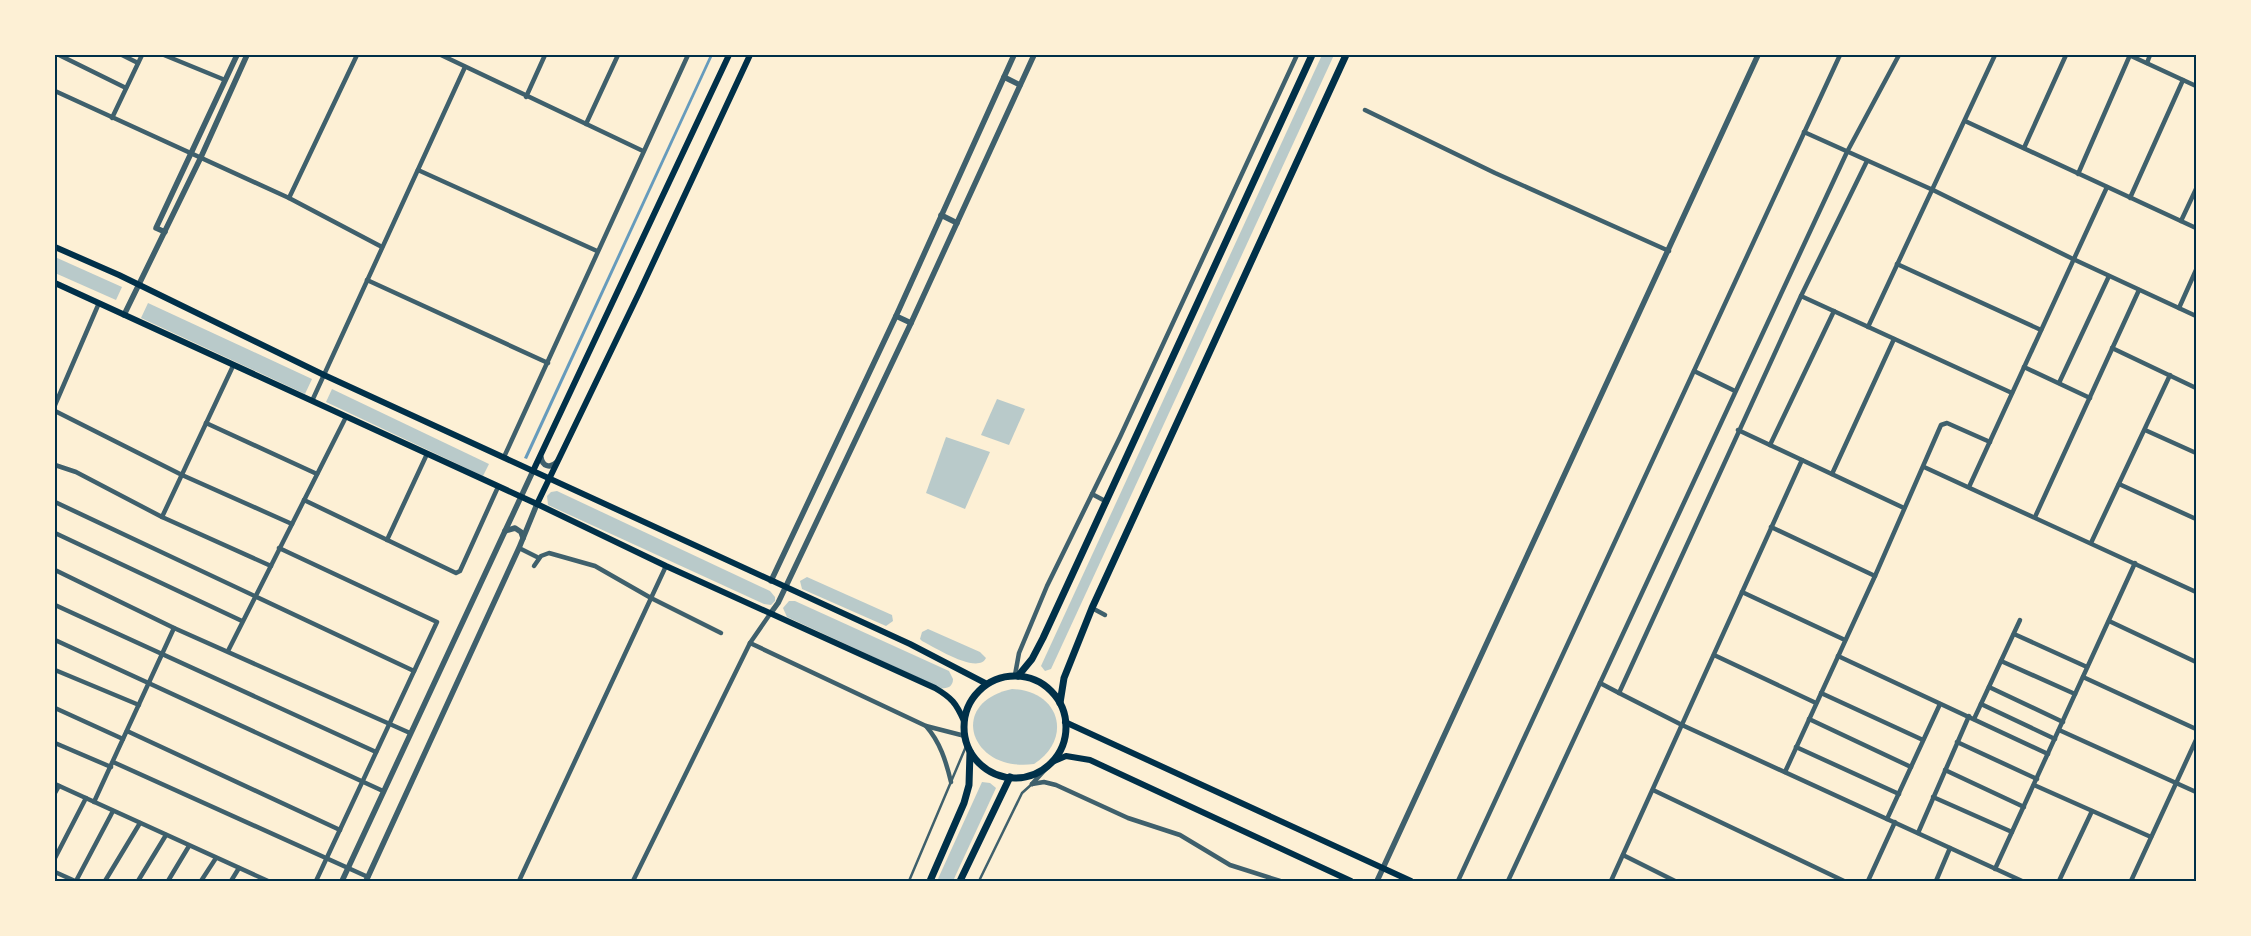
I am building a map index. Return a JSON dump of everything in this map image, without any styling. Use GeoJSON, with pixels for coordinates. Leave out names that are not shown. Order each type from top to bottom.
{"type":"FeatureCollection","features":[{"type":"Feature","properties":{"kind":"main road"},"geometry":{"type":"LineString","coordinates":[[533,471],[729,55]]}},
{"type":"Feature","properties":{"kind":"main road"},"geometry":{"type":"LineString","coordinates":[[537,504],[750,55]]}},
{"type":"Feature","properties":{"kind":"main road"},"geometry":{"type":"LineString","coordinates":[[1017,676],[1032,659],[1043,638],[1312,55]]}},
{"type":"Feature","properties":{"kind":"main road"},"geometry":{"type":"LineString","coordinates":[[1060,703],[1064,678],[1092,608],[1346,55]]}},
{"type":"Feature","properties":{"kind":"main road"},"geometry":{"type":"LineString","coordinates":[[55,247],[139,285],[324,375],[910,644],[987,684]]}},
{"type":"Feature","properties":{"kind":"main road"},"geometry":{"type":"LineString","coordinates":[[55,283],[950,696],[956,703],[964,721],[966,740],[970,752],[969,785],[964,803],[930,881]]}},
{"type":"Feature","properties":{"kind":"main road"},"geometry":{"type":"LineString","coordinates":[[964,721],[968,706],[976,694],[987,684],[1001,677],[1017,676],[1035,680],[1050,689],[1060,703],[1065,722],[1062,744],[1052,762],[1046,768],[1030,775],[1010,777],[996,774],[981,765],[970,752]]}},
{"type":"Feature","properties":{"kind":"main road"},"geometry":{"type":"LineString","coordinates":[[1065,722],[1411,881]]}},
{"type":"Feature","properties":{"kind":"main road"},"geometry":{"type":"LineString","coordinates":[[1052,762],[1066,756],[1090,760],[1351,881]]}},
{"type":"Feature","properties":{"kind":"main road"},"geometry":{"type":"LineString","coordinates":[[960,881],[1010,777]]}},
{"type":"Feature","properties":{"kind":"street"},"geometry":{"type":"LineString","coordinates":[[59,55],[126,88]]}},
{"type":"Feature","properties":{"kind":"street"},"geometry":{"type":"LineString","coordinates":[[122,55],[138,63]]}},
{"type":"Feature","properties":{"kind":"street"},"geometry":{"type":"LineString","coordinates":[[112,118],[142,55]]}},
{"type":"Feature","properties":{"kind":"street"},"geometry":{"type":"LineString","coordinates":[[164,55],[225,80]]}},
{"type":"Feature","properties":{"kind":"street"},"geometry":{"type":"LineString","coordinates":[[165,232],[156,228],[237,55]]}},
{"type":"Feature","properties":{"kind":"street"},"geometry":{"type":"LineString","coordinates":[[124,315],[201,157],[247,55]]}},
{"type":"Feature","properties":{"kind":"street"},"geometry":{"type":"LineString","coordinates":[[289,198],[357,55]]}},
{"type":"Feature","properties":{"kind":"street"},"geometry":{"type":"LineString","coordinates":[[441,55],[643,151]]}},
{"type":"Feature","properties":{"kind":"street"},"geometry":{"type":"LineString","coordinates":[[526,97],[545,55]]}},
{"type":"Feature","properties":{"kind":"street"},"geometry":{"type":"LineString","coordinates":[[586,124],[618,55]]}},
{"type":"Feature","properties":{"kind":"street"},"geometry":{"type":"LineString","coordinates":[[504,457],[688,55]]}},
{"type":"Feature","properties":{"kind":"street"},"geometry":{"type":"LineString","coordinates":[[771,581],[896,316],[1014,55]]}},
{"type":"Feature","properties":{"kind":"street"},"geometry":{"type":"LineString","coordinates":[[633,881],[750,643],[785,588],[912,323],[1034,55]]}},
{"type":"Feature","properties":{"kind":"street"},"geometry":{"type":"LineString","coordinates":[[1017,676],[1019,653],[1031,623],[1297,55]]}},
{"type":"Feature","properties":{"kind":"street"},"geometry":{"type":"LineString","coordinates":[[1378,881],[1758,55]]}},
{"type":"Feature","properties":{"kind":"street"},"geometry":{"type":"LineString","coordinates":[[1458,881],[1840,55]]}},
{"type":"Feature","properties":{"kind":"street"},"geometry":{"type":"LineString","coordinates":[[1508,881],[1847,152],[1899,55]]}},
{"type":"Feature","properties":{"kind":"street"},"geometry":{"type":"LineString","coordinates":[[1868,326],[1995,55]]}},
{"type":"Feature","properties":{"kind":"street"},"geometry":{"type":"LineString","coordinates":[[2024,148],[2066,55]]}},
{"type":"Feature","properties":{"kind":"street"},"geometry":{"type":"LineString","coordinates":[[2078,174],[2129,55],[2196,86]]}},
{"type":"Feature","properties":{"kind":"street"},"geometry":{"type":"LineString","coordinates":[[2147,63],[2150,55]]}},
{"type":"Feature","properties":{"kind":"street"},"geometry":{"type":"LineString","coordinates":[[312,401],[465,66]]}},
{"type":"Feature","properties":{"kind":"street"},"geometry":{"type":"LineString","coordinates":[[1004,77],[1020,85]]}},
{"type":"Feature","properties":{"kind":"street"},"geometry":{"type":"LineString","coordinates":[[2130,198],[2183,80]]}},
{"type":"Feature","properties":{"kind":"street"},"geometry":{"type":"LineString","coordinates":[[55,92],[289,198],[382,246]]}},
{"type":"Feature","properties":{"kind":"street"},"geometry":{"type":"LineString","coordinates":[[1365,110],[1495,172],[1669,251]]}},
{"type":"Feature","properties":{"kind":"street"},"geometry":{"type":"LineString","coordinates":[[1965,121],[2196,228]]}},
{"type":"Feature","properties":{"kind":"street"},"geometry":{"type":"LineString","coordinates":[[1804,132],[1933,190],[2073,259],[2196,316]]}},
{"type":"Feature","properties":{"kind":"street"},"geometry":{"type":"LineString","coordinates":[[1619,693],[1738,430],[1867,161]]}},
{"type":"Feature","properties":{"kind":"street"},"geometry":{"type":"LineString","coordinates":[[418,170],[597,251]]}},
{"type":"Feature","properties":{"kind":"street"},"geometry":{"type":"LineString","coordinates":[[1969,487],[2107,187]]}},
{"type":"Feature","properties":{"kind":"street"},"geometry":{"type":"LineString","coordinates":[[2181,221],[2196,189]]}},
{"type":"Feature","properties":{"kind":"street"},"geometry":{"type":"LineString","coordinates":[[941,215],[957,223]]}},
{"type":"Feature","properties":{"kind":"street"},"geometry":{"type":"LineString","coordinates":[[1897,264],[2041,330]]}},
{"type":"Feature","properties":{"kind":"street"},"geometry":{"type":"LineString","coordinates":[[2179,308],[2196,270]]}},
{"type":"Feature","properties":{"kind":"street"},"geometry":{"type":"LineString","coordinates":[[2059,383],[2109,276]]}},
{"type":"Feature","properties":{"kind":"street"},"geometry":{"type":"LineString","coordinates":[[367,280],[548,363]]}},
{"type":"Feature","properties":{"kind":"street"},"geometry":{"type":"LineString","coordinates":[[2035,517],[2139,290]]}},
{"type":"Feature","properties":{"kind":"street"},"geometry":{"type":"LineString","coordinates":[[1801,296],[2012,393]]}},
{"type":"Feature","properties":{"kind":"street"},"geometry":{"type":"LineString","coordinates":[[55,405],[99,304]]}},
{"type":"Feature","properties":{"kind":"street"},"geometry":{"type":"LineString","coordinates":[[1770,445],[1834,311]]}},
{"type":"Feature","properties":{"kind":"street"},"geometry":{"type":"LineString","coordinates":[[896,316],[912,323]]}},
{"type":"Feature","properties":{"kind":"street"},"geometry":{"type":"LineString","coordinates":[[1832,474],[1894,339]]}},
{"type":"Feature","properties":{"kind":"street"},"geometry":{"type":"LineString","coordinates":[[2112,348],[2196,388]]}},
{"type":"Feature","properties":{"kind":"street"},"geometry":{"type":"LineString","coordinates":[[162,517],[234,366]]}},
{"type":"Feature","properties":{"kind":"street"},"geometry":{"type":"LineString","coordinates":[[2024,367],[2090,398]]}},
{"type":"Feature","properties":{"kind":"street"},"geometry":{"type":"LineString","coordinates":[[1694,370],[1735,391]]}},
{"type":"Feature","properties":{"kind":"street"},"geometry":{"type":"LineString","coordinates":[[2091,543],[2170,375]]}},
{"type":"Feature","properties":{"kind":"street"},"geometry":{"type":"LineString","coordinates":[[55,411],[182,476],[292,524]]}},
{"type":"Feature","properties":{"kind":"street"},"geometry":{"type":"LineString","coordinates":[[228,651],[346,417]]}},
{"type":"Feature","properties":{"kind":"street"},"geometry":{"type":"LineString","coordinates":[[206,423],[317,474]]}},
{"type":"Feature","properties":{"kind":"street"},"geometry":{"type":"LineString","coordinates":[[1785,772],[1941,426],[1947,423],[1990,442]]}},
{"type":"Feature","properties":{"kind":"street"},"geometry":{"type":"LineString","coordinates":[[1738,430],[1904,508]]}},
{"type":"Feature","properties":{"kind":"street"},"geometry":{"type":"LineString","coordinates":[[2144,430],[2196,453]]}},
{"type":"Feature","properties":{"kind":"street"},"geometry":{"type":"LineString","coordinates":[[387,540],[427,454]]}},
{"type":"Feature","properties":{"kind":"street"},"geometry":{"type":"LineString","coordinates":[[541,457],[542,462],[546,466],[552,466],[557,462]]}},
{"type":"Feature","properties":{"kind":"street"},"geometry":{"type":"LineString","coordinates":[[1611,881],[1802,460]]}},
{"type":"Feature","properties":{"kind":"street"},"geometry":{"type":"LineString","coordinates":[[55,465],[76,472],[162,517],[271,566]]}},
{"type":"Feature","properties":{"kind":"street"},"geometry":{"type":"LineString","coordinates":[[1924,467],[2196,592]]}},
{"type":"Feature","properties":{"kind":"street"},"geometry":{"type":"LineString","coordinates":[[342,881],[533,471]]}},
{"type":"Feature","properties":{"kind":"street"},"geometry":{"type":"LineString","coordinates":[[2119,484],[2196,519]]}},
{"type":"Feature","properties":{"kind":"street"},"geometry":{"type":"LineString","coordinates":[[304,500],[456,573],[459,572],[498,487]]}},
{"type":"Feature","properties":{"kind":"street"},"geometry":{"type":"LineString","coordinates":[[1092,494],[1107,502]]}},
{"type":"Feature","properties":{"kind":"street"},"geometry":{"type":"LineString","coordinates":[[55,502],[414,671]]}},
{"type":"Feature","properties":{"kind":"street"},"geometry":{"type":"LineString","coordinates":[[55,743],[112,764],[348,868],[367,879],[524,538],[537,504]]}},
{"type":"Feature","properties":{"kind":"street"},"geometry":{"type":"LineString","coordinates":[[1772,527],[1875,576]]}},
{"type":"Feature","properties":{"kind":"street"},"geometry":{"type":"LineString","coordinates":[[505,531],[515,528],[521,532],[524,538]]}},
{"type":"Feature","properties":{"kind":"street"},"geometry":{"type":"LineString","coordinates":[[55,533],[242,621]]}},
{"type":"Feature","properties":{"kind":"street"},"geometry":{"type":"LineString","coordinates":[[279,548],[437,622],[316,881]]}},
{"type":"Feature","properties":{"kind":"street"},"geometry":{"type":"LineString","coordinates":[[519,548],[539,558]]}},
{"type":"Feature","properties":{"kind":"street"},"geometry":{"type":"LineString","coordinates":[[534,566],[544,554],[556,554],[595,566],[651,598],[721,633]]}},
{"type":"Feature","properties":{"kind":"street"},"geometry":{"type":"LineString","coordinates":[[1995,869],[2135,563]]}},
{"type":"Feature","properties":{"kind":"street"},"geometry":{"type":"LineString","coordinates":[[519,881],[666,566]]}},
{"type":"Feature","properties":{"kind":"street"},"geometry":{"type":"LineString","coordinates":[[55,570],[174,628],[410,733]]}},
{"type":"Feature","properties":{"kind":"street"},"geometry":{"type":"LineString","coordinates":[[1742,592],[1846,640]]}},
{"type":"Feature","properties":{"kind":"street"},"geometry":{"type":"LineString","coordinates":[[55,605],[162,656],[376,752]]}},
{"type":"Feature","properties":{"kind":"street"},"geometry":{"type":"LineString","coordinates":[[1092,608],[1106,614]]}},
{"type":"Feature","properties":{"kind":"street"},"geometry":{"type":"LineString","coordinates":[[1974,719],[2020,620]]}},
{"type":"Feature","properties":{"kind":"street"},"geometry":{"type":"LineString","coordinates":[[2109,621],[2196,662]]}},
{"type":"Feature","properties":{"kind":"street"},"geometry":{"type":"LineString","coordinates":[[94,802],[174,628]]}},
{"type":"Feature","properties":{"kind":"street"},"geometry":{"type":"LineString","coordinates":[[2014,634],[2087,668]]}},
{"type":"Feature","properties":{"kind":"street"},"geometry":{"type":"LineString","coordinates":[[55,640],[383,791]]}},
{"type":"Feature","properties":{"kind":"street"},"geometry":{"type":"LineString","coordinates":[[750,643],[926,726],[966,740]]}},
{"type":"Feature","properties":{"kind":"street"},"geometry":{"type":"LineString","coordinates":[[1714,654],[1816,703]]}},
{"type":"Feature","properties":{"kind":"street"},"geometry":{"type":"LineString","coordinates":[[1838,656],[2048,754]]}},
{"type":"Feature","properties":{"kind":"street"},"geometry":{"type":"LineString","coordinates":[[2001,661],[2075,694]]}},
{"type":"Feature","properties":{"kind":"street"},"geometry":{"type":"LineString","coordinates":[[55,670],[139,705]]}},
{"type":"Feature","properties":{"kind":"street"},"geometry":{"type":"LineString","coordinates":[[2083,677],[2196,729]]}},
{"type":"Feature","properties":{"kind":"street"},"geometry":{"type":"LineString","coordinates":[[1600,683],[1682,725],[2022,881]]}},
{"type":"Feature","properties":{"kind":"street"},"geometry":{"type":"LineString","coordinates":[[1989,687],[2063,722]]}},
{"type":"Feature","properties":{"kind":"street"},"geometry":{"type":"LineString","coordinates":[[1821,693],[1923,740]]}},
{"type":"Feature","properties":{"kind":"street"},"geometry":{"type":"LineString","coordinates":[[1887,819],[1940,704]]}},
{"type":"Feature","properties":{"kind":"street"},"geometry":{"type":"LineString","coordinates":[[1981,704],[2055,739]]}},
{"type":"Feature","properties":{"kind":"street"},"geometry":{"type":"LineString","coordinates":[[55,708],[124,739]]}},
{"type":"Feature","properties":{"kind":"street"},"geometry":{"type":"LineString","coordinates":[[1918,833],[1969,716]]}},
{"type":"Feature","properties":{"kind":"street"},"geometry":{"type":"LineString","coordinates":[[1809,719],[1911,767]]}},
{"type":"Feature","properties":{"kind":"street"},"geometry":{"type":"LineString","coordinates":[[926,726],[935,736],[944,754],[951,782]]}},
{"type":"Feature","properties":{"kind":"street"},"geometry":{"type":"LineString","coordinates":[[2059,730],[2196,792]]}},
{"type":"Feature","properties":{"kind":"street"},"geometry":{"type":"LineString","coordinates":[[127,732],[340,830]]}},
{"type":"Feature","properties":{"kind":"street"},"geometry":{"type":"LineString","coordinates":[[2131,881],[2196,740]]}},
{"type":"Feature","properties":{"kind":"street"},"geometry":{"type":"LineString","coordinates":[[1957,742],[2037,779]]}},
{"type":"Feature","properties":{"kind":"street"},"geometry":{"type":"LineString","coordinates":[[1796,746],[1899,794]]}},
{"type":"Feature","properties":{"kind":"street"},"geometry":{"type":"LineString","coordinates":[[1032,784],[1052,762]]}},
{"type":"Feature","properties":{"kind":"street"},"geometry":{"type":"LineString","coordinates":[[1945,770],[2024,807]]}},
{"type":"Feature","properties":{"kind":"street"},"geometry":{"type":"LineString","coordinates":[[1032,784],[1044,782],[1056,785],[1128,818],[1180,835],[1230,865],[1280,881]]}},
{"type":"Feature","properties":{"kind":"street"},"geometry":{"type":"LineString","coordinates":[[55,793],[57,785],[268,881]]}},
{"type":"Feature","properties":{"kind":"street"},"geometry":{"type":"LineString","coordinates":[[2034,785],[2151,837]]}},
{"type":"Feature","properties":{"kind":"street"},"geometry":{"type":"LineString","coordinates":[[1653,790],[1844,881]]}},
{"type":"Feature","properties":{"kind":"street"},"geometry":{"type":"LineString","coordinates":[[1933,797],[2012,832]]}},
{"type":"Feature","properties":{"kind":"street"},"geometry":{"type":"LineString","coordinates":[[55,858],[86,798]]}},
{"type":"Feature","properties":{"kind":"street"},"geometry":{"type":"LineString","coordinates":[[55,872],[75,881],[113,811]]}},
{"type":"Feature","properties":{"kind":"street"},"geometry":{"type":"LineString","coordinates":[[2060,881],[2092,811]]}},
{"type":"Feature","properties":{"kind":"street"},"geometry":{"type":"LineString","coordinates":[[1868,881],[1895,822]]}},
{"type":"Feature","properties":{"kind":"street"},"geometry":{"type":"LineString","coordinates":[[105,881],[140,823]]}},
{"type":"Feature","properties":{"kind":"street"},"geometry":{"type":"LineString","coordinates":[[138,881],[166,835]]}},
{"type":"Feature","properties":{"kind":"street"},"geometry":{"type":"LineString","coordinates":[[168,881],[189,846]]}},
{"type":"Feature","properties":{"kind":"street"},"geometry":{"type":"LineString","coordinates":[[1936,881],[1950,848]]}},
{"type":"Feature","properties":{"kind":"street"},"geometry":{"type":"LineString","coordinates":[[1623,855],[1675,881]]}},
{"type":"Feature","properties":{"kind":"street"},"geometry":{"type":"LineString","coordinates":[[202,881],[216,858]]}},
{"type":"Feature","properties":{"kind":"street"},"geometry":{"type":"LineString","coordinates":[[231,881],[238,868]]}},
{"type":"Feature","properties":{"kind":"lane"},"geometry":{"type":"LineString","coordinates":[[909,881],[951,782],[966,740]]}},
{"type":"Feature","properties":{"kind":"lane"},"geometry":{"type":"LineString","coordinates":[[979,881],[1022,793],[1032,784]]}},
{"type":"Feature","properties":{"kind":"shaded area"},"geometry":{"type":"Polygon","coordinates":[[[1322,55],[1334,55],[1051,669],[1045,671],[1041,666],[1322,55]]]}},
{"type":"Feature","properties":{"kind":"shaded area"},"geometry":{"type":"Polygon","coordinates":[[[55,257],[122,287],[116,300],[55,273],[55,257]]]}},
{"type":"Feature","properties":{"kind":"shaded area"},"geometry":{"type":"Polygon","coordinates":[[[148,303],[312,379],[305,394],[141,318],[148,303]]]}},
{"type":"Feature","properties":{"kind":"shaded area"},"geometry":{"type":"Polygon","coordinates":[[[332,389],[489,464],[483,476],[326,402],[332,389]]]}},
{"type":"Feature","properties":{"kind":"shaded area"},"geometry":{"type":"Polygon","coordinates":[[[997,399],[1025,409],[1009,445],[981,435],[997,399]]]}},
{"type":"Feature","properties":{"kind":"shaded area"},"geometry":{"type":"Polygon","coordinates":[[[946,437],[990,452],[965,509],[926,493],[946,437]]]}},
{"type":"Feature","properties":{"kind":"shaded area"},"geometry":{"type":"Polygon","coordinates":[[[557,491],[770,591],[775,597],[775,601],[771,605],[764,604],[548,505],[547,496],[551,492],[557,491]]]}},
{"type":"Feature","properties":{"kind":"shaded area"},"geometry":{"type":"Polygon","coordinates":[[[807,577],[892,615],[893,621],[886,626],[802,589],[800,581],[807,577]]]}},
{"type":"Feature","properties":{"kind":"shaded area"},"geometry":{"type":"Polygon","coordinates":[[[789,601],[795,601],[949,671],[953,679],[952,684],[946,688],[941,688],[787,617],[783,608],[789,601]]]}},
{"type":"Feature","properties":{"kind":"shaded area"},"geometry":{"type":"Polygon","coordinates":[[[928,629],[980,652],[986,658],[981,662],[965,662],[945,653],[920,639],[922,632],[928,629]]]}},
{"type":"Feature","properties":{"kind":"shaded area"},"geometry":{"type":"Polygon","coordinates":[[[1012,689],[1028,691],[1041,697],[1050,706],[1056,717],[1057,729],[1054,741],[1046,753],[1034,764],[1012,764],[995,758],[982,748],[975,735],[973,721],[979,708],[991,697],[1012,689]]]}},
{"type":"Feature","properties":{"kind":"shaded area"},"geometry":{"type":"Polygon","coordinates":[[[982,782],[990,783],[996,788],[953,881],[937,881],[982,782]]]}},
{"type":"Feature","properties":{"kind":"water"},"geometry":{"type":"Polygon","coordinates":[[[710,55],[713,55],[527,459],[524,458],[710,55]]]}}]}
